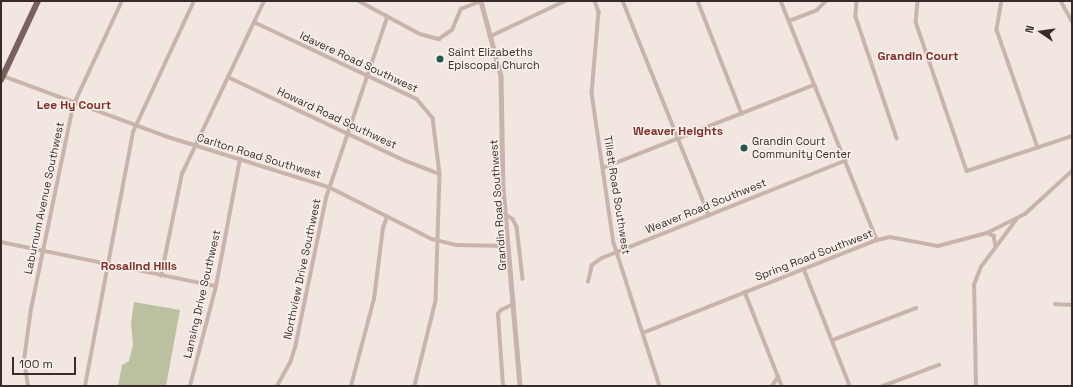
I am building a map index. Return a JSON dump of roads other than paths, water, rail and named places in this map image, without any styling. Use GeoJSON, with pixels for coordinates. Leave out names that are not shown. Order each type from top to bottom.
{"type":"FeatureCollection","features":[{"type":"Feature","properties":{"kind":"main road"},"geometry":{"type":"LineString","coordinates":[[2,78],[38,1]]}},
{"type":"Feature","properties":{"kind":"street","name":"Laburnum Avenue Southwest"},"geometry":{"type":"LineString","coordinates":[[28,386],[25,356],[42,251],[75,102],[122,1]]}},
{"type":"Feature","properties":{"kind":"street"},"geometry":{"type":"LineString","coordinates":[[85,386],[135,125],[194,1]]}},
{"type":"Feature","properties":{"kind":"street"},"geometry":{"type":"LineString","coordinates":[[161,276],[180,180],[264,1]]}},
{"type":"Feature","properties":{"kind":"street"},"geometry":{"type":"LineString","coordinates":[[359,1],[387,18],[420,34],[439,39],[450,33],[462,9],[481,1]]}},
{"type":"Feature","properties":{"kind":"street","name":"Grandin Road Southwest"},"geometry":{"type":"LineString","coordinates":[[481,1],[500,76],[505,214],[520,386]]}},
{"type":"Feature","properties":{"kind":"street"},"geometry":{"type":"LineString","coordinates":[[491,36],[565,1]]}},
{"type":"Feature","properties":{"kind":"street","name":"Tillett Road Southwest"},"geometry":{"type":"LineString","coordinates":[[596,1],[599,12],[592,93],[616,252],[660,386]]}},
{"type":"Feature","properties":{"kind":"street"},"geometry":{"type":"LineString","coordinates":[[623,1],[708,215]]}},
{"type":"Feature","properties":{"kind":"street"},"geometry":{"type":"LineString","coordinates":[[698,1],[742,114]]}},
{"type":"Feature","properties":{"kind":"street"},"geometry":{"type":"LineString","coordinates":[[781,1],[878,240]]}},
{"type":"Feature","properties":{"kind":"street"},"geometry":{"type":"LineString","coordinates":[[789,21],[817,10],[826,1]]}},
{"type":"Feature","properties":{"kind":"street"},"geometry":{"type":"LineString","coordinates":[[857,1],[856,17],[897,138]]}},
{"type":"Feature","properties":{"kind":"street"},"geometry":{"type":"LineString","coordinates":[[918,1],[916,22],[968,172],[1072,136]]}},
{"type":"Feature","properties":{"kind":"street"},"geometry":{"type":"LineString","coordinates":[[1002,1],[997,30],[1038,148]]}},
{"type":"Feature","properties":{"kind":"street"},"geometry":{"type":"LineString","coordinates":[[1061,1],[1072,21]]}},
{"type":"Feature","properties":{"kind":"street","name":"Northview Drive Southwest"},"geometry":{"type":"LineString","coordinates":[[277,386],[294,352],[329,187],[387,18]]}},
{"type":"Feature","properties":{"kind":"street","name":"Idavere Road Southwest"},"geometry":{"type":"LineString","coordinates":[[254,22],[421,101],[433,118],[440,174],[436,301],[415,386]]}},
{"type":"Feature","properties":{"kind":"street","name":"Howard Road Southwest"},"geometry":{"type":"LineString","coordinates":[[228,77],[430,172],[440,174]]}},
{"type":"Feature","properties":{"kind":"street","name":"Carlton Road Southwest"},"geometry":{"type":"LineString","coordinates":[[2,78],[75,102],[195,146],[329,187],[438,241],[456,244],[508,246]]}},
{"type":"Feature","properties":{"kind":"street"},"geometry":{"type":"LineString","coordinates":[[603,168],[814,85]]}},
{"type":"Feature","properties":{"kind":"street","name":"Lansing Drive Southwest"},"geometry":{"type":"LineString","coordinates":[[190,386],[216,286],[240,159]]}},
{"type":"Feature","properties":{"kind":"street","name":"Weaver Road Southwest"},"geometry":{"type":"LineString","coordinates":[[588,282],[595,262],[616,252],[845,161]]}},
{"type":"Feature","properties":{"kind":"street","name":"Spring Road Southwest"},"geometry":{"type":"LineString","coordinates":[[643,334],[878,240],[890,237],[938,246],[987,233],[1016,219],[1034,207],[1072,171]]}},
{"type":"Feature","properties":{"kind":"street"},"geometry":{"type":"LineString","coordinates":[[505,214],[513,220],[517,227],[523,279]]}},
{"type":"Feature","properties":{"kind":"street"},"geometry":{"type":"LineString","coordinates":[[351,386],[374,299],[383,228],[387,216]]}},
{"type":"Feature","properties":{"kind":"street"},"geometry":{"type":"LineString","coordinates":[[976,386],[974,285],[981,267],[1016,219]]}},
{"type":"Feature","properties":{"kind":"street"},"geometry":{"type":"LineString","coordinates":[[987,233],[994,236],[996,247]]}},
{"type":"Feature","properties":{"kind":"street"},"geometry":{"type":"LineString","coordinates":[[1,242],[161,276],[216,286]]}},
{"type":"Feature","properties":{"kind":"street"},"geometry":{"type":"LineString","coordinates":[[804,269],[850,386]]}},
{"type":"Feature","properties":{"kind":"street"},"geometry":{"type":"LineString","coordinates":[[745,292],[782,386]]}},
{"type":"Feature","properties":{"kind":"street"},"geometry":{"type":"LineString","coordinates":[[503,386],[498,314],[501,310],[514,304]]}},
{"type":"Feature","properties":{"kind":"street"},"geometry":{"type":"LineString","coordinates":[[1055,304],[1072,305]]}},
{"type":"Feature","properties":{"kind":"street"},"geometry":{"type":"LineString","coordinates":[[833,340],[916,308]]}},
{"type":"Feature","properties":{"kind":"street"},"geometry":{"type":"LineString","coordinates":[[883,386],[939,365]]}},
{"type":"Feature","properties":{"kind":"street"},"geometry":{"type":"LineString","coordinates":[[772,386],[778,376]]}},
{"type":"Feature","properties":{"kind":"place","name":"Saint Elizabeths Episcopal Church"},"geometry":{"type":"Point","coordinates":[440,59]}},
{"type":"Feature","properties":{"kind":"place","name":"Grandin Court Community Center"},"geometry":{"type":"Point","coordinates":[744,148]}},
{"type":"Feature","properties":{"kind":"district","name":"Grandin Court"},"geometry":{"type":"Point","coordinates":[918,57]}},
{"type":"Feature","properties":{"kind":"district","name":"Lee Hy Court"},"geometry":{"type":"Point","coordinates":[74,106]}},
{"type":"Feature","properties":{"kind":"district","name":"Weaver Heights"},"geometry":{"type":"Point","coordinates":[678,132]}},
{"type":"Feature","properties":{"kind":"district","name":"Rosalind Hills"},"geometry":{"type":"Point","coordinates":[139,267]}}]}
